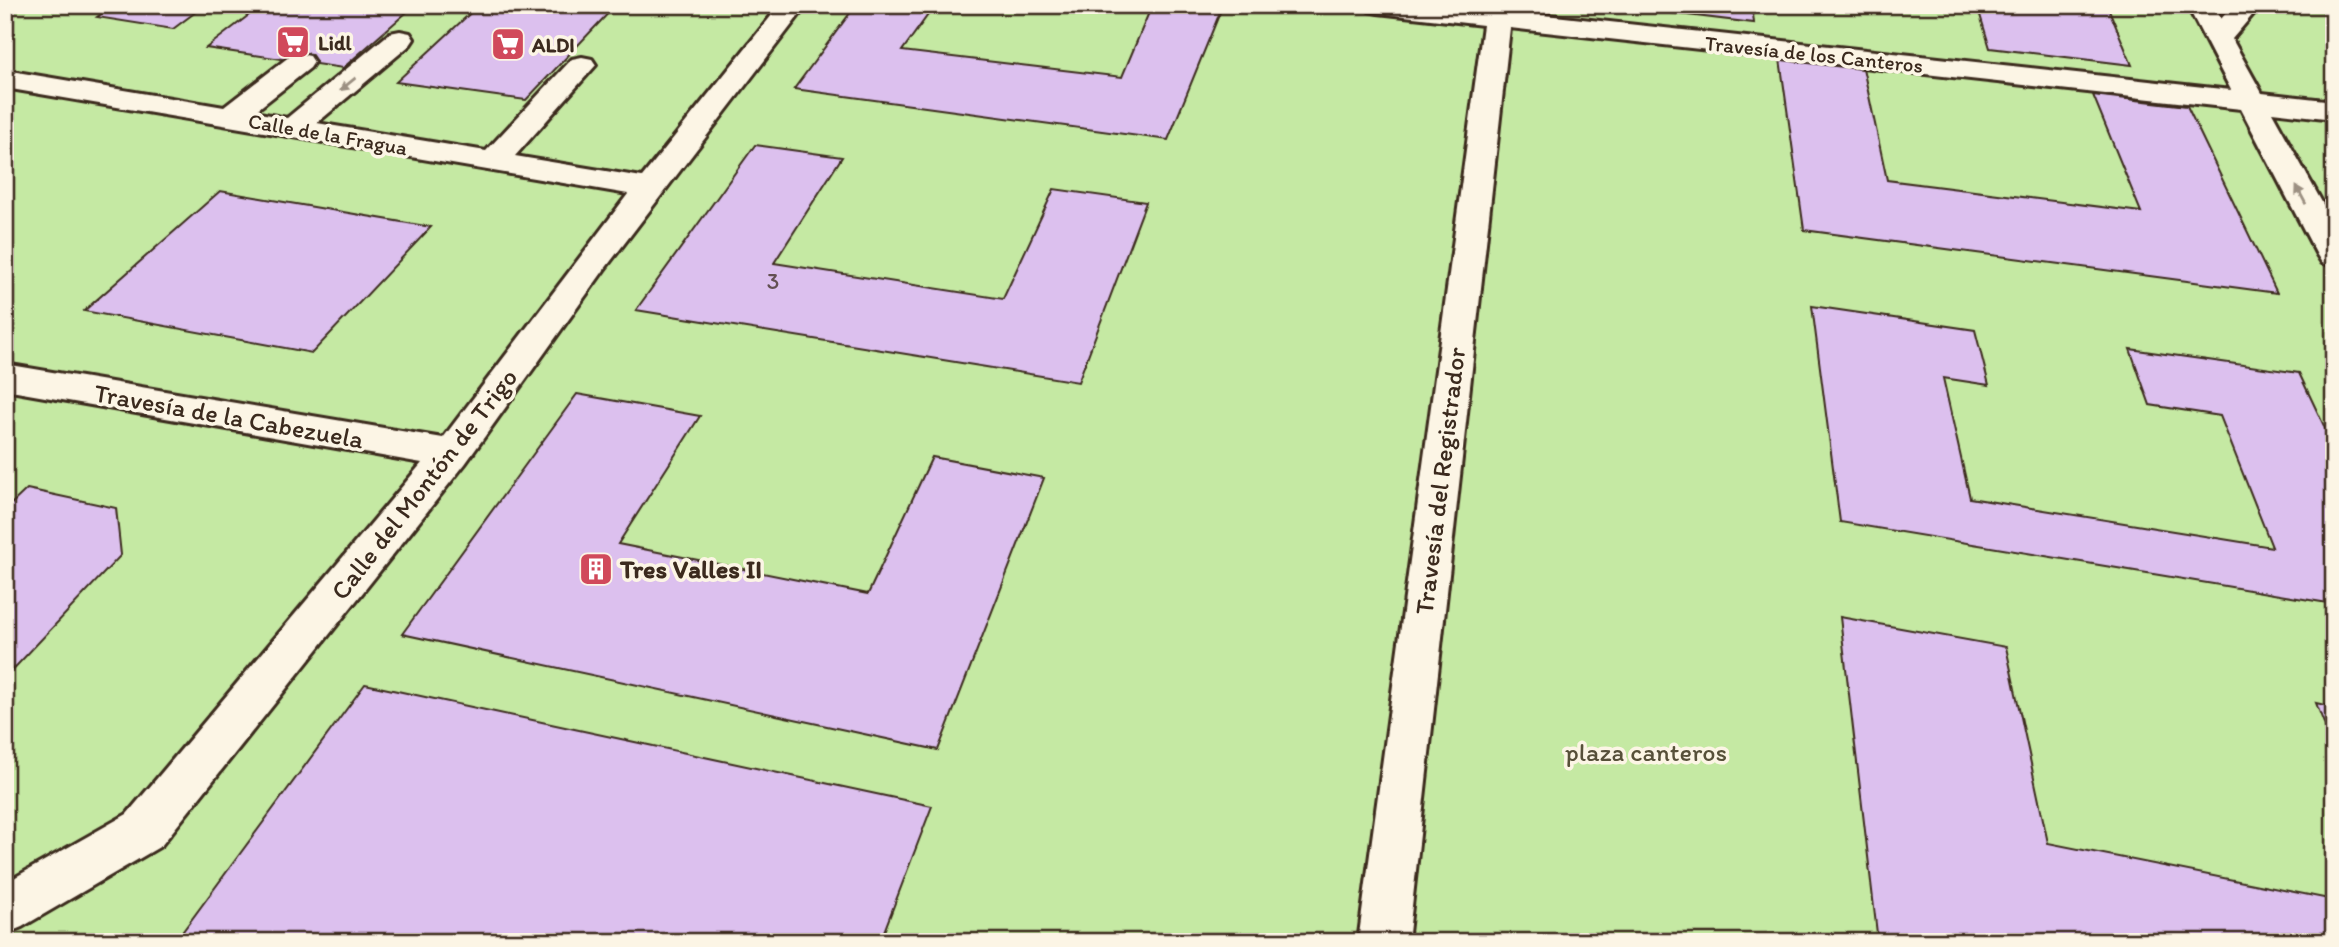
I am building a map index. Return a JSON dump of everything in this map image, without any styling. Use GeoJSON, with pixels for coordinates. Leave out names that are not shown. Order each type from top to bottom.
{"type":"FeatureCollection","features":[{"type":"Feature","properties":{"kind":"street","name":"Calle del Montón de Trigo"},"geometry":{"type":"LineString","coordinates":[[5,910],[144,830],[452,454],[592,262],[794,5]]}},
{"type":"Feature","properties":{"kind":"street","name":"Travesía de los Canteros"},"geometry":{"type":"LineString","coordinates":[[1378,5],[2334,110]]}},
{"type":"Feature","properties":{"kind":"street"},"geometry":{"type":"LineString","coordinates":[[2200,5],[2334,255]]}},
{"type":"Feature","properties":{"kind":"street"},"geometry":{"type":"LineString","coordinates":[[2218,38],[2248,5]]}},
{"type":"Feature","properties":{"kind":"street","name":"Travesía del Registrador"},"geometry":{"type":"LineString","coordinates":[[1383,942],[1497,20]]}},
{"type":"Feature","properties":{"kind":"street"},"geometry":{"type":"LineString","coordinates":[[293,128],[400,39]]}},
{"type":"Feature","properties":{"kind":"street"},"geometry":{"type":"LineString","coordinates":[[230,117],[300,62]]}},
{"type":"Feature","properties":{"kind":"street"},"geometry":{"type":"LineString","coordinates":[[492,162],[582,65]]}},
{"type":"Feature","properties":{"kind":"street","name":"Calle de la Fragua"},"geometry":{"type":"LineString","coordinates":[[5,79],[650,188]]}},
{"type":"Feature","properties":{"kind":"street","name":"Travesía de la Cabezuela"},"geometry":{"type":"LineString","coordinates":[[5,377],[452,454]]}},
{"type":"Feature","properties":{"kind":"green space","name":"plaza canteros"},"geometry":{"type":"Polygon","coordinates":[[[5,5],[2334,5],[2334,942],[5,942],[5,5]]]}},
{"type":"Feature","properties":{"kind":"building"},"geometry":{"type":"Polygon","coordinates":[[[114,5],[205,5],[173,29],[97,17],[114,5]]]}},
{"type":"Feature","properties":{"kind":"building","name":"Lidl"},"geometry":{"type":"Polygon","coordinates":[[[262,5],[415,5],[343,68],[206,48],[262,5]]]}},
{"type":"Feature","properties":{"kind":"building","name":"ALDI"},"geometry":{"type":"Polygon","coordinates":[[[479,5],[616,5],[526,100],[396,82],[479,5]]]}},
{"type":"Feature","properties":{"kind":"building"},"geometry":{"type":"Polygon","coordinates":[[[856,5],[935,5],[902,51],[1122,77],[1152,5],[1223,5],[1168,140],[794,89],[856,5]]]}},
{"type":"Feature","properties":{"kind":"building"},"geometry":{"type":"Polygon","coordinates":[[[1752,5],[1754,23],[1622,7],[1752,5]]]}},
{"type":"Feature","properties":{"kind":"building"},"geometry":{"type":"Polygon","coordinates":[[[1977,5],[2107,5],[2132,65],[1990,48],[1977,5]]]}},
{"type":"Feature","properties":{"kind":"building"},"geometry":{"type":"Polygon","coordinates":[[[1780,59],[1863,68],[1887,180],[2141,212],[2093,95],[2187,106],[2277,293],[1804,230],[1780,59]]]}},
{"type":"Feature","properties":{"kind":"building"},"geometry":{"type":"Polygon","coordinates":[[[755,145],[842,157],[774,263],[1003,299],[1054,189],[1146,202],[1078,382],[636,310],[755,145]]]}},
{"type":"Feature","properties":{"kind":"building"},"geometry":{"type":"Polygon","coordinates":[[[220,191],[431,227],[312,353],[84,311],[220,191]]]}},
{"type":"Feature","properties":{"kind":"building"},"geometry":{"type":"Polygon","coordinates":[[[1812,306],[1975,330],[1989,385],[1943,378],[1970,498],[2272,547],[2220,416],[2150,405],[2130,349],[2299,373],[2334,447],[2334,604],[1840,522],[1812,306]]]}},
{"type":"Feature","properties":{"kind":"building","name":"Tres Valles II"},"geometry":{"type":"Polygon","coordinates":[[[577,394],[700,416],[618,544],[868,594],[932,457],[1044,478],[938,750],[402,634],[577,394]]]}},
{"type":"Feature","properties":{"kind":"building"},"geometry":{"type":"Polygon","coordinates":[[[27,489],[116,508],[121,555],[5,678],[5,510],[27,489]]]}},
{"type":"Feature","properties":{"kind":"building"},"geometry":{"type":"Polygon","coordinates":[[[1840,617],[2006,647],[2048,843],[2334,900],[2334,942],[1878,942],[1840,617]]]}},
{"type":"Feature","properties":{"kind":"building"},"geometry":{"type":"Polygon","coordinates":[[[365,684],[932,806],[880,942],[175,942],[365,684]]]}},
{"type":"Feature","properties":{"kind":"building"},"geometry":{"type":"Polygon","coordinates":[[[2316,703],[2334,707],[2334,749],[2316,703]]]}},
{"type":"Feature","properties":{"kind":"place","name":"Lidl"},"geometry":{"type":"Point","coordinates":[293,42]}},
{"type":"Feature","properties":{"kind":"place","name":"ALDI"},"geometry":{"type":"Point","coordinates":[508,44]}},
{"type":"Feature","properties":{"kind":"place","name":"Tres Valles II"},"geometry":{"type":"Point","coordinates":[596,569]}}]}
